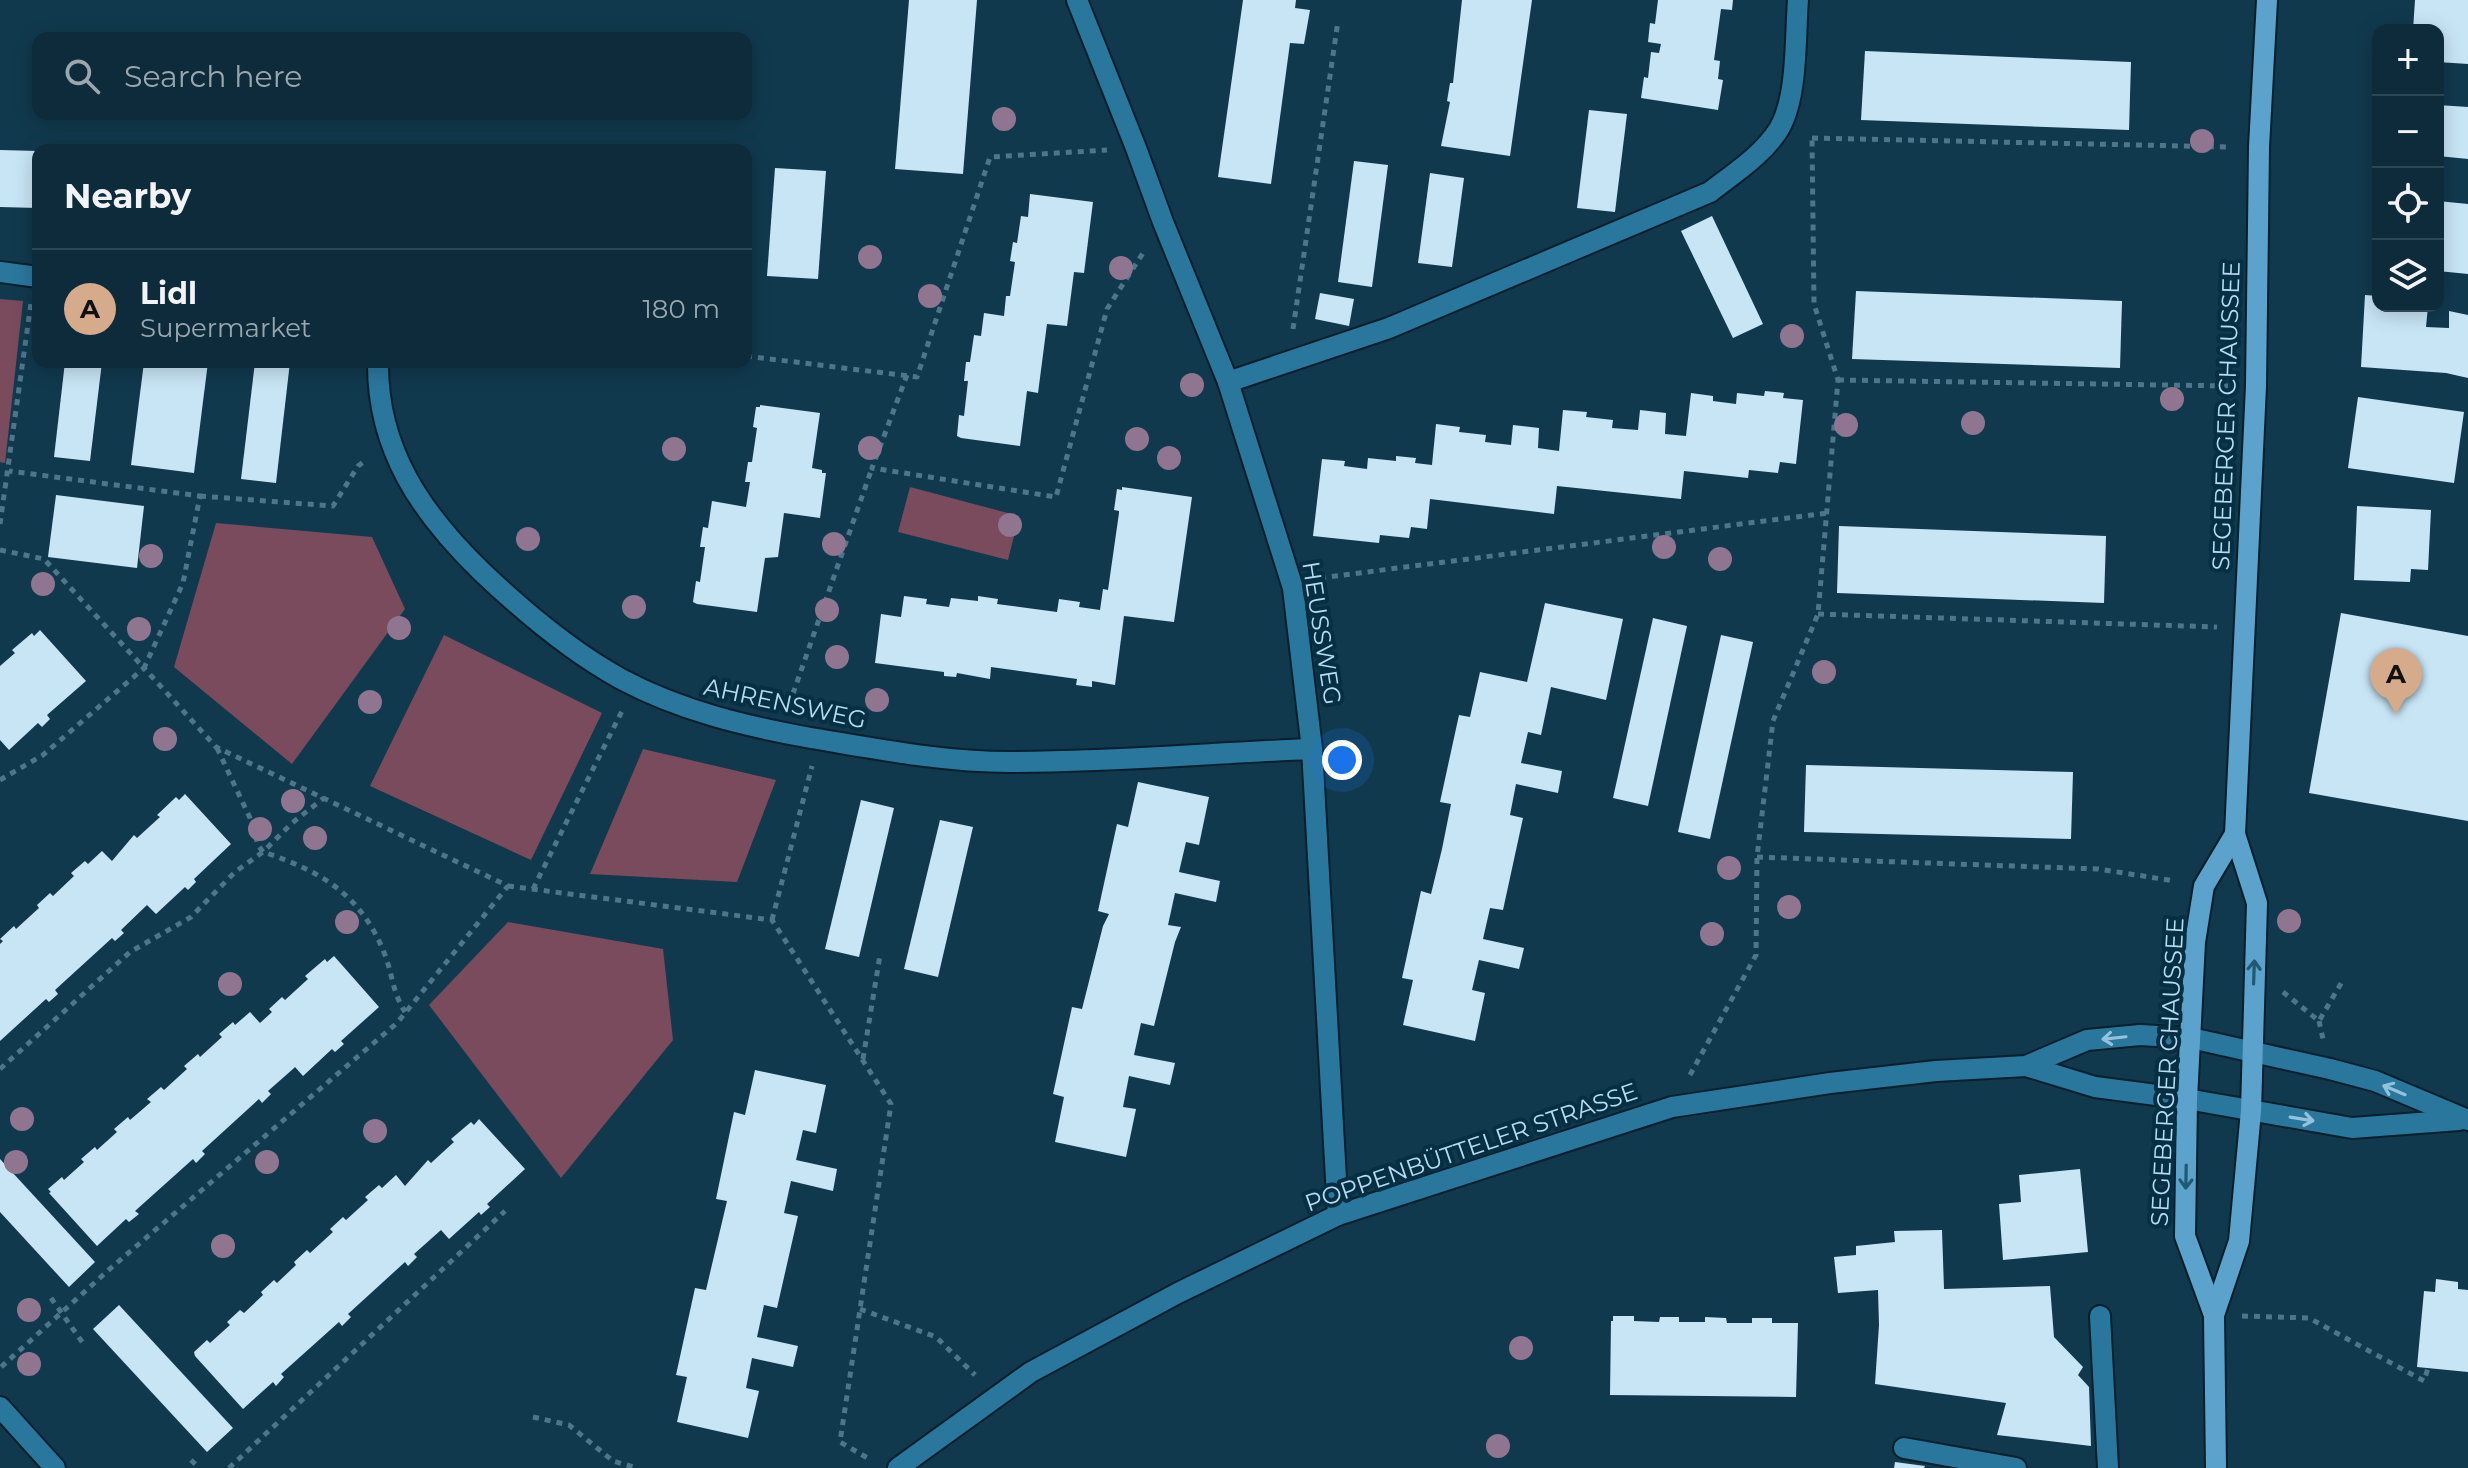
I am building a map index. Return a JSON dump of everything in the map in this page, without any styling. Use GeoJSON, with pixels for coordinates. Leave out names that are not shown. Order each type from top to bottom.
{"type":"FeatureCollection","features":[{"type":"Feature","properties":{"kind":"main road","name":"SEGEBERGER CHAUSSEE"},"geometry":{"type":"LineString","coordinates":[[2214,1315],[2239,1241],[2251,1111],[2257,903],[2235,834],[2256,386],[2259,147],[2267,0]]}},
{"type":"Feature","properties":{"kind":"main road","name":"SEGEBERGER CHAUSSEE"},"geometry":{"type":"LineString","coordinates":[[2216,1468],[2214,1315],[2185,1236],[2187,1099],[2195,942],[2204,886],[2235,834]]}},
{"type":"Feature","properties":{"kind":"street","name":"HEUSSWEG"},"geometry":{"type":"LineString","coordinates":[[1077,0],[1228,382],[1291,582],[1312,749],[1338,1215]]}},
{"type":"Feature","properties":{"kind":"street"},"geometry":{"type":"LineString","coordinates":[[1228,382],[1389,328],[1710,192],[1754,156],[1779,128],[1790,93],[1798,0]]}},
{"type":"Feature","properties":{"kind":"street"},"geometry":{"type":"LineString","coordinates":[[0,272],[32,276]]}},
{"type":"Feature","properties":{"kind":"street","name":"AHRENSWEG"},"geometry":{"type":"LineString","coordinates":[[378,368],[378,392],[390,444],[414,493],[450,541],[556,637],[620,679],[693,710],[779,732],[920,756],[1008,762],[1312,749]]}},
{"type":"Feature","properties":{"kind":"street","name":"POPPENBÜTTELER STRASSE"},"geometry":{"type":"LineString","coordinates":[[898,1468],[1031,1372],[1178,1293],[1338,1215],[1672,1107],[1830,1083],[1936,1071],[2026,1066],[2087,1040],[2140,1035],[2191,1038],[2375,1081],[2467,1120]]}},
{"type":"Feature","properties":{"kind":"street","name":"POPPENBÜTTELER STRASSE"},"geometry":{"type":"LineString","coordinates":[[2026,1066],[2095,1087],[2187,1099],[2352,1128],[2467,1120]]}},
{"type":"Feature","properties":{"kind":"street"},"geometry":{"type":"LineString","coordinates":[[2100,1316],[2108,1468]]}},
{"type":"Feature","properties":{"kind":"street"},"geometry":{"type":"LineString","coordinates":[[0,1407],[55,1468]]}},
{"type":"Feature","properties":{"kind":"street"},"geometry":{"type":"LineString","coordinates":[[1904,1448],[2016,1468]]}},
{"type":"Feature","properties":{"kind":"path"},"geometry":{"type":"LineString","coordinates":[[1289,361],[1338,21]]}},
{"type":"Feature","properties":{"kind":"path"},"geometry":{"type":"LineString","coordinates":[[1779,128],[1812,138],[2259,147]]}},
{"type":"Feature","properties":{"kind":"path"},"geometry":{"type":"LineString","coordinates":[[1672,1107],[1756,955],[1757,857],[1773,721],[1818,614],[1838,380],[1814,304],[1812,138]]}},
{"type":"Feature","properties":{"kind":"path"},"geometry":{"type":"LineString","coordinates":[[752,357],[917,377],[990,157],[1136,148]]}},
{"type":"Feature","properties":{"kind":"path"},"geometry":{"type":"LineString","coordinates":[[872,468],[1056,497],[1107,309],[1163,222]]}},
{"type":"Feature","properties":{"kind":"path"},"geometry":{"type":"LineString","coordinates":[[0,524],[32,306]]}},
{"type":"Feature","properties":{"kind":"path"},"geometry":{"type":"LineString","coordinates":[[779,732],[907,375]]}},
{"type":"Feature","properties":{"kind":"path"},"geometry":{"type":"LineString","coordinates":[[1838,380],[2256,386]]}},
{"type":"Feature","properties":{"kind":"path"},"geometry":{"type":"LineString","coordinates":[[9,471],[200,496],[333,506],[358,466],[390,444]]}},
{"type":"Feature","properties":{"kind":"path"},"geometry":{"type":"LineString","coordinates":[[0,780],[43,755],[144,668],[183,583],[200,496]]}},
{"type":"Feature","properties":{"kind":"path"},"geometry":{"type":"LineString","coordinates":[[1291,582],[1827,513]]}},
{"type":"Feature","properties":{"kind":"path"},"geometry":{"type":"LineString","coordinates":[[0,550],[44,559],[216,747],[263,852],[294,862],[326,881],[365,914],[390,969],[395,995],[406,1012]]}},
{"type":"Feature","properties":{"kind":"path"},"geometry":{"type":"LineString","coordinates":[[1818,614],[2246,628]]}},
{"type":"Feature","properties":{"kind":"path"},"geometry":{"type":"LineString","coordinates":[[533,889],[635,685]]}},
{"type":"Feature","properties":{"kind":"path"},"geometry":{"type":"LineString","coordinates":[[819,739],[772,920],[891,1104],[840,1442],[874,1461]]}},
{"type":"Feature","properties":{"kind":"path"},"geometry":{"type":"LineString","coordinates":[[216,747],[508,886],[772,920]]}},
{"type":"Feature","properties":{"kind":"path"},"geometry":{"type":"LineString","coordinates":[[0,1069],[130,952],[191,917],[235,872],[263,852],[292,823],[324,798]]}},
{"type":"Feature","properties":{"kind":"path"},"geometry":{"type":"LineString","coordinates":[[1757,857],[2098,869],[2204,886]]}},
{"type":"Feature","properties":{"kind":"path"},"geometry":{"type":"LineString","coordinates":[[0,1368],[397,1023],[508,886]]}},
{"type":"Feature","properties":{"kind":"path"},"geometry":{"type":"LineString","coordinates":[[863,1060],[880,955]]}},
{"type":"Feature","properties":{"kind":"path"},"geometry":{"type":"LineString","coordinates":[[2254,969],[2319,1021],[2343,980]]}},
{"type":"Feature","properties":{"kind":"path"},"geometry":{"type":"LineString","coordinates":[[229,1468],[505,1211]]}},
{"type":"Feature","properties":{"kind":"path"},"geometry":{"type":"LineString","coordinates":[[51,1298],[85,1346]]}},
{"type":"Feature","properties":{"kind":"path"},"geometry":{"type":"LineString","coordinates":[[860,1309],[936,1337],[997,1397]]}},
{"type":"Feature","properties":{"kind":"path"},"geometry":{"type":"LineString","coordinates":[[2214,1315],[2309,1318],[2424,1381],[2428,1368]]}},
{"type":"Feature","properties":{"kind":"path"},"geometry":{"type":"LineString","coordinates":[[533,1417],[569,1425],[613,1461],[637,1468]]}},
{"type":"Feature","properties":{"kind":"path"},"geometry":{"type":"LineString","coordinates":[[191,1460],[199,1468]]}},
{"type":"Feature","properties":{"kind":"shaded area"},"geometry":{"type":"Polygon","coordinates":[[[0,299],[23,301],[5,463],[0,462],[0,299]]]}},
{"type":"Feature","properties":{"kind":"shaded area"},"geometry":{"type":"Polygon","coordinates":[[[910,487],[1019,516],[1008,560],[898,532],[910,487]]]}},
{"type":"Feature","properties":{"kind":"shaded area"},"geometry":{"type":"Polygon","coordinates":[[[216,523],[372,537],[405,609],[292,764],[174,667],[216,523]]]}},
{"type":"Feature","properties":{"kind":"shaded area"},"geometry":{"type":"Polygon","coordinates":[[[444,635],[602,713],[531,860],[370,786],[444,635]]]}},
{"type":"Feature","properties":{"kind":"shaded area"},"geometry":{"type":"Polygon","coordinates":[[[643,749],[776,780],[737,882],[590,874],[643,749]]]}},
{"type":"Feature","properties":{"kind":"shaded area"},"geometry":{"type":"Polygon","coordinates":[[[508,922],[663,949],[673,1040],[561,1178],[429,1005],[508,922]]]}},
{"type":"Feature","properties":{"kind":"building"},"geometry":{"type":"Polygon","coordinates":[[[909,0],[977,0],[963,174],[895,169],[909,0]]]}},
{"type":"Feature","properties":{"kind":"building"},"geometry":{"type":"Polygon","coordinates":[[[1243,0],[1296,0],[1295,8],[1310,10],[1304,44],[1290,43],[1271,184],[1218,177],[1243,0]]]}},
{"type":"Feature","properties":{"kind":"building"},"geometry":{"type":"Polygon","coordinates":[[[1462,0],[1532,0],[1510,156],[1441,146],[1450,102],[1447,101],[1450,83],[1453,83],[1462,0]]]}},
{"type":"Feature","properties":{"kind":"building"},"geometry":{"type":"Polygon","coordinates":[[[1658,0],[1733,0],[1732,10],[1721,9],[1714,60],[1720,61],[1718,79],[1723,80],[1718,110],[1641,98],[1644,77],[1648,78],[1651,52],[1659,53],[1661,44],[1648,42],[1650,23],[1655,24],[1658,0]]]}},
{"type":"Feature","properties":{"kind":"building"},"geometry":{"type":"Polygon","coordinates":[[[2415,0],[2468,0],[2468,64],[2444,62],[2444,24],[2413,24],[2415,0]]]}},
{"type":"Feature","properties":{"kind":"building"},"geometry":{"type":"Polygon","coordinates":[[[1865,51],[2131,62],[2129,130],[1861,120],[1865,51]]]}},
{"type":"Feature","properties":{"kind":"building"},"geometry":{"type":"Polygon","coordinates":[[[2444,105],[2468,107],[2468,159],[2444,157],[2444,105]]]}},
{"type":"Feature","properties":{"kind":"building"},"geometry":{"type":"Polygon","coordinates":[[[1589,110],[1627,114],[1615,212],[1577,208],[1589,110]]]}},
{"type":"Feature","properties":{"kind":"building"},"geometry":{"type":"Polygon","coordinates":[[[0,150],[32,151],[32,208],[0,207],[0,150]]]}},
{"type":"Feature","properties":{"kind":"building"},"geometry":{"type":"Polygon","coordinates":[[[1354,161],[1388,165],[1372,287],[1338,282],[1354,161]]]}},
{"type":"Feature","properties":{"kind":"building"},"geometry":{"type":"Polygon","coordinates":[[[775,168],[826,171],[818,279],[767,276],[775,168]]]}},
{"type":"Feature","properties":{"kind":"building"},"geometry":{"type":"Polygon","coordinates":[[[1430,173],[1464,178],[1452,267],[1418,263],[1430,173]]]}},
{"type":"Feature","properties":{"kind":"building"},"geometry":{"type":"Polygon","coordinates":[[[1030,194],[1093,202],[1084,273],[1074,272],[1067,326],[1047,324],[1038,393],[1027,391],[1020,446],[961,438],[957,436],[959,415],[964,416],[968,381],[964,381],[966,362],[970,362],[974,335],[981,336],[984,313],[1004,316],[1015,262],[1010,261],[1013,242],[1017,243],[1021,216],[1028,217],[1030,194]]]}},
{"type":"Feature","properties":{"kind":"building"},"geometry":{"type":"Polygon","coordinates":[[[2444,202],[2468,204],[2468,274],[2444,272],[2444,202]]]}},
{"type":"Feature","properties":{"kind":"building"},"geometry":{"type":"Polygon","coordinates":[[[1712,216],[1763,324],[1733,338],[1681,231],[1712,216]]]}},
{"type":"Feature","properties":{"kind":"building"},"geometry":{"type":"Polygon","coordinates":[[[1856,291],[2122,301],[2120,368],[1852,359],[1856,291]]]}},
{"type":"Feature","properties":{"kind":"building"},"geometry":{"type":"Polygon","coordinates":[[[1320,293],[1354,299],[1349,326],[1315,319],[1320,293]]]}},
{"type":"Feature","properties":{"kind":"building"},"geometry":{"type":"Polygon","coordinates":[[[2365,295],[2372,296],[2372,312],[2427,312],[2426,327],[2449,328],[2449,311],[2468,315],[2468,378],[2446,373],[2361,367],[2365,295]]]}},
{"type":"Feature","properties":{"kind":"building"},"geometry":{"type":"Polygon","coordinates":[[[64,368],[101,368],[90,461],[54,457],[64,368]]]}},
{"type":"Feature","properties":{"kind":"building"},"geometry":{"type":"Polygon","coordinates":[[[143,368],[207,368],[194,473],[131,465],[143,368]]]}},
{"type":"Feature","properties":{"kind":"building"},"geometry":{"type":"Polygon","coordinates":[[[254,368],[289,368],[276,483],[241,479],[254,368]]]}},
{"type":"Feature","properties":{"kind":"building"},"geometry":{"type":"Polygon","coordinates":[[[1765,391],[1784,393],[1783,398],[1803,400],[1796,464],[1780,462],[1778,473],[1749,470],[1748,478],[1684,471],[1681,499],[1557,486],[1554,514],[1430,499],[1427,529],[1411,527],[1409,538],[1380,535],[1379,543],[1313,536],[1322,459],[1345,461],[1344,466],[1367,469],[1368,458],[1396,461],[1396,456],[1416,458],[1415,463],[1432,465],[1436,424],[1460,427],[1459,432],[1486,435],[1485,442],[1511,445],[1513,425],[1539,428],[1538,448],[1559,451],[1563,410],[1587,412],[1586,417],[1613,420],[1612,428],[1638,430],[1640,410],[1666,413],[1665,434],[1686,436],[1691,393],[1713,396],[1713,401],[1736,404],[1737,393],[1764,396],[1765,391]]]}},
{"type":"Feature","properties":{"kind":"building"},"geometry":{"type":"Polygon","coordinates":[[[2358,397],[2464,412],[2454,483],[2348,468],[2358,397]]]}},
{"type":"Feature","properties":{"kind":"building"},"geometry":{"type":"Polygon","coordinates":[[[756,407],[820,413],[812,468],[826,473],[820,518],[784,513],[778,557],[765,558],[757,612],[697,604],[693,602],[696,581],[700,582],[705,547],[700,547],[703,527],[708,528],[712,501],[746,507],[750,482],[745,482],[748,462],[752,462],[757,428],[753,427],[756,407]]]}},
{"type":"Feature","properties":{"kind":"building"},"geometry":{"type":"Polygon","coordinates":[[[1122,487],[1192,497],[1174,622],[1124,616],[1115,685],[1092,681],[1092,687],[1076,685],[1077,679],[991,667],[990,679],[957,673],[956,677],[944,676],[944,672],[875,663],[881,614],[901,617],[904,596],[927,599],[926,604],[949,607],[951,598],[978,601],[978,596],[998,599],[997,604],[1057,612],[1059,599],[1080,602],[1079,607],[1100,610],[1103,589],[1108,590],[1119,513],[1114,510],[1117,489],[1122,490],[1122,487]]]}},
{"type":"Feature","properties":{"kind":"building"},"geometry":{"type":"Polygon","coordinates":[[[56,495],[144,506],[137,568],[48,557],[56,495]]]}},
{"type":"Feature","properties":{"kind":"building"},"geometry":{"type":"Polygon","coordinates":[[[2357,506],[2431,510],[2428,570],[2411,569],[2410,582],[2354,580],[2357,506]]]}},
{"type":"Feature","properties":{"kind":"building"},"geometry":{"type":"Polygon","coordinates":[[[1839,526],[2106,536],[2104,603],[1837,593],[1839,526]]]}},
{"type":"Feature","properties":{"kind":"building"},"geometry":{"type":"Polygon","coordinates":[[[1545,603],[1623,619],[1606,700],[1551,687],[1541,735],[1528,732],[1521,763],[1562,771],[1558,793],[1516,784],[1510,815],[1523,818],[1503,910],[1490,908],[1483,939],[1524,948],[1519,969],[1479,960],[1472,990],[1485,993],[1475,1041],[1403,1025],[1413,980],[1402,978],[1421,891],[1431,894],[1442,849],[1451,804],[1440,802],[1459,715],[1470,717],[1480,672],[1527,682],[1545,603]]]}},
{"type":"Feature","properties":{"kind":"building"},"geometry":{"type":"Polygon","coordinates":[[[2341,613],[2468,636],[2468,821],[2309,793],[2341,613]]]}},
{"type":"Feature","properties":{"kind":"building"},"geometry":{"type":"Polygon","coordinates":[[[1653,618],[1687,626],[1648,806],[1613,798],[1653,618]]]}},
{"type":"Feature","properties":{"kind":"building"},"geometry":{"type":"Polygon","coordinates":[[[40,630],[86,681],[47,715],[50,719],[42,727],[38,723],[9,750],[0,740],[0,666],[15,653],[12,650],[40,630]]]}},
{"type":"Feature","properties":{"kind":"building"},"geometry":{"type":"Polygon","coordinates":[[[1721,635],[1753,642],[1710,839],[1678,832],[1721,635]]]}},
{"type":"Feature","properties":{"kind":"building"},"geometry":{"type":"Polygon","coordinates":[[[1806,765],[2073,772],[2071,839],[1804,832],[1806,765]]]}},
{"type":"Feature","properties":{"kind":"building"},"geometry":{"type":"Polygon","coordinates":[[[1138,782],[1209,797],[1199,845],[1186,842],[1179,872],[1220,881],[1216,902],[1175,893],[1168,925],[1181,927],[1154,1026],[1141,1023],[1134,1055],[1175,1063],[1170,1085],[1129,1076],[1123,1107],[1136,1109],[1126,1157],[1055,1142],[1064,1097],[1053,1094],[1072,1007],[1082,1009],[1103,926],[1109,914],[1098,911],[1117,824],[1128,827],[1138,782]]]}},
{"type":"Feature","properties":{"kind":"building"},"geometry":{"type":"Polygon","coordinates":[[[185,794],[231,844],[194,879],[196,882],[188,890],[185,887],[156,914],[147,905],[121,930],[124,933],[115,941],[112,938],[55,990],[58,994],[49,1002],[46,999],[0,1041],[0,944],[3,941],[0,939],[39,908],[37,905],[50,893],[53,896],[85,861],[88,864],[102,851],[112,861],[134,835],[137,838],[176,797],[179,800],[185,794]]]}},
{"type":"Feature","properties":{"kind":"building"},"geometry":{"type":"Polygon","coordinates":[[[861,800],[894,808],[859,957],[825,949],[861,800]]]}},
{"type":"Feature","properties":{"kind":"building"},"geometry":{"type":"Polygon","coordinates":[[[940,820],[973,827],[938,977],[904,969],[940,820]]]}},
{"type":"Feature","properties":{"kind":"building"},"geometry":{"type":"Polygon","coordinates":[[[334,956],[379,1007],[341,1041],[344,1044],[335,1052],[332,1049],[303,1076],[295,1067],[268,1091],[271,1094],[262,1103],[259,1099],[202,1151],[205,1154],[196,1163],[193,1159],[135,1211],[139,1214],[129,1222],[126,1219],[97,1246],[48,1189],[62,1177],[64,1180],[84,1162],[81,1159],[95,1147],[97,1150],[117,1132],[114,1129],[151,1102],[147,1099],[161,1087],[164,1090],[187,1069],[184,1066],[198,1054],[200,1057],[233,1022],[235,1025],[250,1012],[260,1023],[282,997],[285,1000],[308,979],[305,976],[325,959],[327,962],[334,956]]]}},
{"type":"Feature","properties":{"kind":"building"},"geometry":{"type":"Polygon","coordinates":[[[755,1070],[826,1085],[816,1133],[803,1130],[796,1160],[837,1169],[833,1191],[791,1181],[784,1213],[798,1216],[777,1308],[764,1305],[757,1337],[798,1346],[793,1367],[752,1358],[746,1388],[759,1391],[748,1438],[677,1422],[687,1377],[676,1375],[695,1288],[706,1290],[727,1201],[716,1199],[734,1112],[745,1115],[755,1070]]]}},
{"type":"Feature","properties":{"kind":"building"},"geometry":{"type":"Polygon","coordinates":[[[479,1119],[525,1169],[487,1204],[490,1207],[481,1215],[479,1212],[449,1239],[441,1230],[414,1254],[417,1257],[408,1266],[405,1262],[348,1314],[351,1317],[342,1326],[339,1322],[281,1374],[284,1377],[276,1386],[273,1382],[243,1409],[194,1352],[207,1340],[210,1343],[230,1325],[227,1322],[240,1310],[244,1313],[263,1295],[261,1292],[274,1280],[277,1283],[296,1265],[294,1262],[307,1250],[310,1253],[333,1232],[330,1229],[343,1217],[346,1220],[379,1185],[382,1188],[396,1175],[405,1186],[428,1160],[431,1163],[454,1142],[451,1139],[479,1119]]]}},
{"type":"Feature","properties":{"kind":"building"},"geometry":{"type":"Polygon","coordinates":[[[0,1159],[95,1262],[69,1287],[0,1212],[0,1159]]]}},
{"type":"Feature","properties":{"kind":"building"},"geometry":{"type":"Polygon","coordinates":[[[2080,1169],[2088,1252],[2003,1260],[1999,1204],[2021,1202],[2019,1175],[2080,1169]]]}},
{"type":"Feature","properties":{"kind":"building"},"geometry":{"type":"Polygon","coordinates":[[[1942,1230],[1944,1289],[2050,1286],[2054,1337],[2083,1367],[2078,1375],[2089,1387],[2091,1446],[1997,1435],[2006,1403],[1875,1384],[1878,1290],[1838,1293],[1834,1257],[1856,1255],[1856,1246],[1895,1242],[1894,1231],[1942,1230]]]}},
{"type":"Feature","properties":{"kind":"building"},"geometry":{"type":"Polygon","coordinates":[[[2436,1279],[2458,1282],[2458,1289],[2468,1290],[2468,1372],[2417,1367],[2424,1291],[2435,1292],[2436,1279]]]}},
{"type":"Feature","properties":{"kind":"building"},"geometry":{"type":"Polygon","coordinates":[[[119,1305],[233,1428],[207,1452],[93,1329],[119,1305]]]}},
{"type":"Feature","properties":{"kind":"building"},"geometry":{"type":"Polygon","coordinates":[[[1613,1316],[1634,1316],[1634,1321],[1659,1322],[1660,1317],[1679,1317],[1679,1322],[1705,1322],[1705,1317],[1726,1318],[1727,1323],[1752,1323],[1752,1318],[1772,1318],[1772,1323],[1798,1323],[1796,1397],[1610,1395],[1613,1316]]]}},
{"type":"Feature","properties":{"kind":"building"},"geometry":{"type":"Polygon","coordinates":[[[1895,1462],[1925,1466],[1894,1468],[1895,1462]]]}},
{"type":"Feature","properties":{"kind":"place","name":"Lidl"},"geometry":{"type":"Point","coordinates":[2396,714]}}]}
